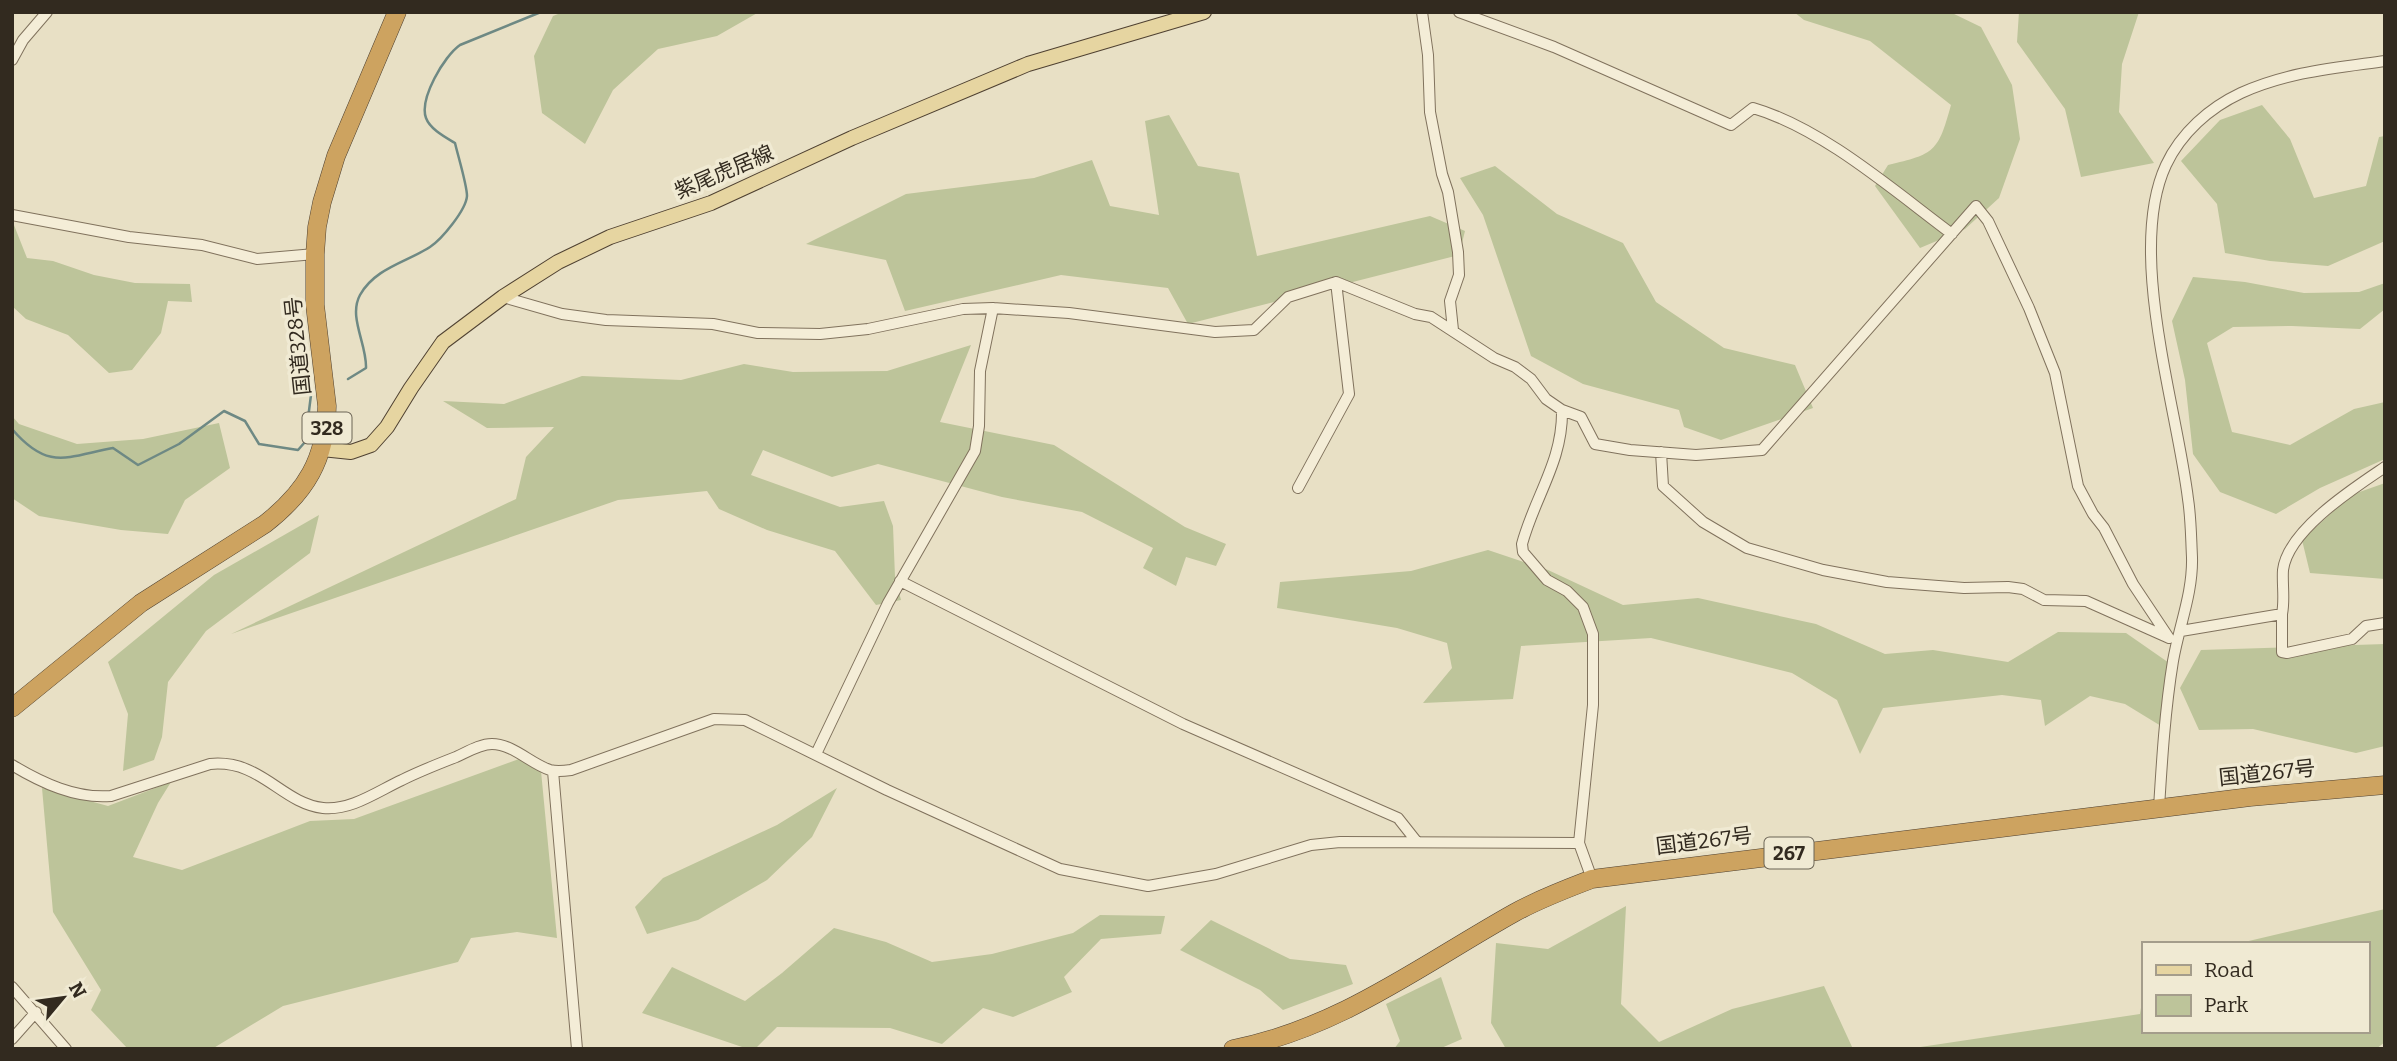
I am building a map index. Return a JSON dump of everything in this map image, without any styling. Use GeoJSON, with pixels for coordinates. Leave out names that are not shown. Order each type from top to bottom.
{"type":"FeatureCollection","features":[{"type":"Feature","properties":{"kind":"highway","name":"国道328号"},"geometry":{"type":"LineString","coordinates":[[12,708],[141,603],[283,511],[301,491],[314,470],[327,427],[315,305],[315,254],[322,202],[336,156],[397,12]]}},
{"type":"Feature","properties":{"kind":"highway","name":"国道267号"},"geometry":{"type":"LineString","coordinates":[[1233,1049],[1263,1043],[1316,1025],[1383,991],[1516,912],[1592,879],[2159,808],[2385,785]]}},
{"type":"Feature","properties":{"kind":"main road","name":"紫尾虎居線"},"geometry":{"type":"LineString","coordinates":[[322,449],[351,452],[371,445],[387,426],[443,342],[503,297],[558,262],[610,237],[711,203],[852,138],[1028,64],[1204,12]]}},
{"type":"Feature","properties":{"kind":"street"},"geometry":{"type":"LineString","coordinates":[[12,60],[23,40],[47,12]]}},
{"type":"Feature","properties":{"kind":"street"},"geometry":{"type":"LineString","coordinates":[[1422,12],[1428,55],[1430,112],[1458,252],[1459,275],[1451,301],[1453,330]]}},
{"type":"Feature","properties":{"kind":"street"},"geometry":{"type":"LineString","coordinates":[[1459,12],[1554,47],[1731,125],[1752,108],[1781,116],[1847,158],[1952,234]]}},
{"type":"Feature","properties":{"kind":"street"},"geometry":{"type":"LineString","coordinates":[[2159,808],[2165,710],[2176,637],[2191,576],[2188,499],[2158,320],[2153,268],[2152,228],[2156,195],[2165,166],[2179,141],[2204,115],[2238,94],[2287,76],[2385,61]]}},
{"type":"Feature","properties":{"kind":"street"},"geometry":{"type":"LineString","coordinates":[[503,297],[562,314],[606,320],[713,324],[758,333],[820,334],[868,329],[964,309],[993,308],[1069,313],[1215,332],[1254,330],[1288,297],[1336,282],[1416,314],[1431,317],[1453,330],[1466,342],[1515,367],[1531,379],[1546,398],[1562,410],[1581,417],[1594,444],[1696,454],[1762,450],[1976,206],[1988,221],[2029,308],[2055,373],[2078,486],[2104,528],[2133,584],[2176,637]]}},
{"type":"Feature","properties":{"kind":"street"},"geometry":{"type":"LineString","coordinates":[[12,215],[130,237],[202,245],[257,259],[315,254]]}},
{"type":"Feature","properties":{"kind":"street"},"geometry":{"type":"LineString","coordinates":[[1298,488],[1349,394],[1336,282]]}},
{"type":"Feature","properties":{"kind":"street"},"geometry":{"type":"LineString","coordinates":[[816,754],[900,581],[975,451],[979,426],[980,371],[993,308]]}},
{"type":"Feature","properties":{"kind":"street"},"geometry":{"type":"LineString","coordinates":[[1562,410],[1562,433],[1554,465],[1537,499],[1522,544],[1523,552],[1547,580],[1567,591],[1583,607],[1593,634],[1593,705],[1579,843],[1592,879]]}},
{"type":"Feature","properties":{"kind":"street"},"geometry":{"type":"LineString","coordinates":[[1661,452],[1663,485],[1703,522],[1747,548],[1823,570],[1887,582],[2023,589],[2044,600],[2086,601],[2176,637],[2282,614]]}},
{"type":"Feature","properties":{"kind":"street"},"geometry":{"type":"LineString","coordinates":[[2385,467],[2335,502],[2304,532],[2291,550],[2283,568],[2284,601],[2280,646],[2282,652],[2287,653],[2352,639],[2366,626],[2385,623]]}},
{"type":"Feature","properties":{"kind":"street"},"geometry":{"type":"LineString","coordinates":[[900,581],[1183,724],[1398,818],[1417,842]]}},
{"type":"Feature","properties":{"kind":"street"},"geometry":{"type":"LineString","coordinates":[[12,765],[51,786],[95,797],[111,796],[210,764],[236,765],[298,799],[321,808],[357,803],[404,779],[492,744],[509,749],[553,771],[571,771],[714,719],[744,720],[887,790],[1060,869],[1148,887],[1198,878],[1311,845],[1340,842],[1579,843]]}},
{"type":"Feature","properties":{"kind":"street"},"geometry":{"type":"LineString","coordinates":[[553,771],[577,1049]]}},
{"type":"Feature","properties":{"kind":"street"},"geometry":{"type":"LineString","coordinates":[[12,987],[66,1049]]}},
{"type":"Feature","properties":{"kind":"street"},"geometry":{"type":"LineString","coordinates":[[12,1040],[36,1012]]}},
{"type":"Feature","properties":{"kind":"green space"},"geometry":{"type":"Polygon","coordinates":[[[563,12],[759,12],[717,36],[658,49],[613,90],[585,144],[542,113],[534,56],[553,16],[563,12]]]}},
{"type":"Feature","properties":{"kind":"green space"},"geometry":{"type":"Polygon","coordinates":[[[1794,12],[1950,12],[1981,27],[2012,85],[2020,139],[1999,198],[1965,229],[1920,248],[1875,186],[1888,165],[1925,154],[1938,142],[1951,105],[1870,41],[1804,20],[1794,12]]]}},
{"type":"Feature","properties":{"kind":"green space"},"geometry":{"type":"Polygon","coordinates":[[[2019,12],[2139,12],[2122,64],[2119,112],[2154,163],[2081,177],[2065,109],[2017,42],[2019,12]]]}},
{"type":"Feature","properties":{"kind":"green space"},"geometry":{"type":"Polygon","coordinates":[[[2262,105],[2290,139],[2314,198],[2366,186],[2379,137],[2385,136],[2385,241],[2328,266],[2270,261],[2225,253],[2217,204],[2181,161],[2220,120],[2262,105]]]}},
{"type":"Feature","properties":{"kind":"green space"},"geometry":{"type":"Polygon","coordinates":[[[1169,115],[1198,166],[1239,173],[1257,256],[1430,216],[1465,231],[1459,255],[1188,324],[1168,288],[1061,275],[905,311],[886,260],[806,244],[906,194],[1034,178],[1092,160],[1110,206],[1159,215],[1145,121],[1169,115]]]}},
{"type":"Feature","properties":{"kind":"green space"},"geometry":{"type":"Polygon","coordinates":[[[1495,166],[1557,214],[1623,243],[1656,302],[1724,348],[1795,365],[1813,408],[1721,440],[1684,427],[1679,410],[1583,384],[1531,356],[1483,215],[1460,178],[1495,166]]]}},
{"type":"Feature","properties":{"kind":"green space"},"geometry":{"type":"Polygon","coordinates":[[[12,220],[27,258],[53,261],[94,275],[135,283],[190,284],[192,302],[168,301],[161,333],[132,370],[109,373],[68,335],[26,319],[12,306],[12,220]]]}},
{"type":"Feature","properties":{"kind":"green space"},"geometry":{"type":"Polygon","coordinates":[[[2193,277],[2245,282],[2304,293],[2359,292],[2385,283],[2385,309],[2360,329],[2233,327],[2207,343],[2232,432],[2290,445],[2354,409],[2385,402],[2385,459],[2320,488],[2276,514],[2220,492],[2193,454],[2185,380],[2172,321],[2193,277]]]}},
{"type":"Feature","properties":{"kind":"green space"},"geometry":{"type":"Polygon","coordinates":[[[971,345],[940,422],[1054,445],[1185,527],[1226,544],[1216,566],[1186,557],[1176,586],[1143,568],[1153,548],[1082,512],[1002,497],[878,464],[832,477],[763,450],[751,475],[840,507],[884,501],[893,526],[895,577],[901,600],[876,605],[835,551],[767,530],[719,509],[707,491],[618,500],[231,634],[516,499],[526,457],[554,427],[487,428],[443,401],[504,404],[582,376],[681,380],[744,364],[793,372],[887,371],[971,345]]]}},
{"type":"Feature","properties":{"kind":"green space"},"geometry":{"type":"Polygon","coordinates":[[[12,416],[19,424],[77,444],[143,439],[219,423],[230,468],[185,500],[168,534],[121,530],[39,516],[12,498],[12,416]]]}},
{"type":"Feature","properties":{"kind":"green space"},"geometry":{"type":"Polygon","coordinates":[[[2385,483],[2385,579],[2310,573],[2302,540],[2351,495],[2385,483]]]}},
{"type":"Feature","properties":{"kind":"green space"},"geometry":{"type":"Polygon","coordinates":[[[319,515],[310,553],[206,631],[168,682],[162,737],[154,760],[123,771],[128,714],[108,662],[214,575],[319,515]]]}},
{"type":"Feature","properties":{"kind":"green space"},"geometry":{"type":"Polygon","coordinates":[[[1488,550],[1548,570],[1623,605],[1698,598],[1816,624],[1885,654],[1933,650],[2008,662],[2058,632],[2126,633],[2172,665],[2161,726],[2125,704],[2090,696],[2045,726],[2041,700],[2002,695],[1883,708],[1860,754],[1837,700],[1792,673],[1651,638],[1521,646],[1513,699],[1423,703],[1452,668],[1447,643],[1397,628],[1277,608],[1280,582],[1411,571],[1488,550]]]}},
{"type":"Feature","properties":{"kind":"green space"},"geometry":{"type":"Polygon","coordinates":[[[2385,644],[2385,746],[2356,753],[2253,729],[2199,730],[2180,688],[2201,650],[2385,644]]]}},
{"type":"Feature","properties":{"kind":"green space"},"geometry":{"type":"Polygon","coordinates":[[[519,759],[541,771],[557,938],[517,932],[471,938],[458,962],[283,1006],[212,1049],[128,1049],[91,1010],[101,990],[53,912],[42,788],[108,806],[171,782],[158,803],[133,857],[182,870],[310,821],[354,819],[519,759]]]}},
{"type":"Feature","properties":{"kind":"green space"},"geometry":{"type":"Polygon","coordinates":[[[837,788],[812,837],[767,880],[698,920],[647,934],[635,907],[663,878],[777,825],[837,788]]]}},
{"type":"Feature","properties":{"kind":"green space"},"geometry":{"type":"Polygon","coordinates":[[[1626,906],[1621,1004],[1659,1042],[1732,1009],[1824,986],[1853,1049],[1506,1049],[1491,1023],[1496,943],[1548,949],[1626,906]]]}},
{"type":"Feature","properties":{"kind":"green space"},"geometry":{"type":"Polygon","coordinates":[[[2385,909],[2385,1042],[2376,1049],[1907,1049],[2140,1014],[2142,1001],[2142,1033],[2369,1033],[2369,942],[2245,942],[2385,909]]]}},
{"type":"Feature","properties":{"kind":"green space"},"geometry":{"type":"Polygon","coordinates":[[[1100,915],[1165,916],[1161,934],[1101,939],[1064,977],[1072,992],[1013,1017],[983,1008],[942,1044],[890,1028],[777,1027],[755,1049],[748,1049],[642,1013],[672,967],[745,1001],[834,928],[886,942],[932,962],[992,954],[1073,933],[1100,915]]]}},
{"type":"Feature","properties":{"kind":"green space"},"geometry":{"type":"Polygon","coordinates":[[[1211,920],[1290,959],[1346,965],[1353,984],[1283,1010],[1260,990],[1180,950],[1211,920]]]}},
{"type":"Feature","properties":{"kind":"green space"},"geometry":{"type":"Polygon","coordinates":[[[1441,977],[1462,1039],[1439,1049],[1394,1049],[1400,1041],[1386,1004],[1441,977]]]}},
{"type":"Feature","properties":{"kind":"waterway"},"geometry":{"type":"LineString","coordinates":[[348,379],[366,368],[356,312],[360,295],[374,278],[435,243],[453,224],[466,202],[466,185],[455,143],[434,129],[426,118],[426,100],[434,78],[447,58],[460,45],[541,12]]}},
{"type":"Feature","properties":{"kind":"waterway"},"geometry":{"type":"LineString","coordinates":[[12,429],[36,451],[47,456],[70,457],[113,448],[138,465],[179,444],[224,411],[245,421],[259,444],[298,450],[305,442],[311,395]]}}]}
